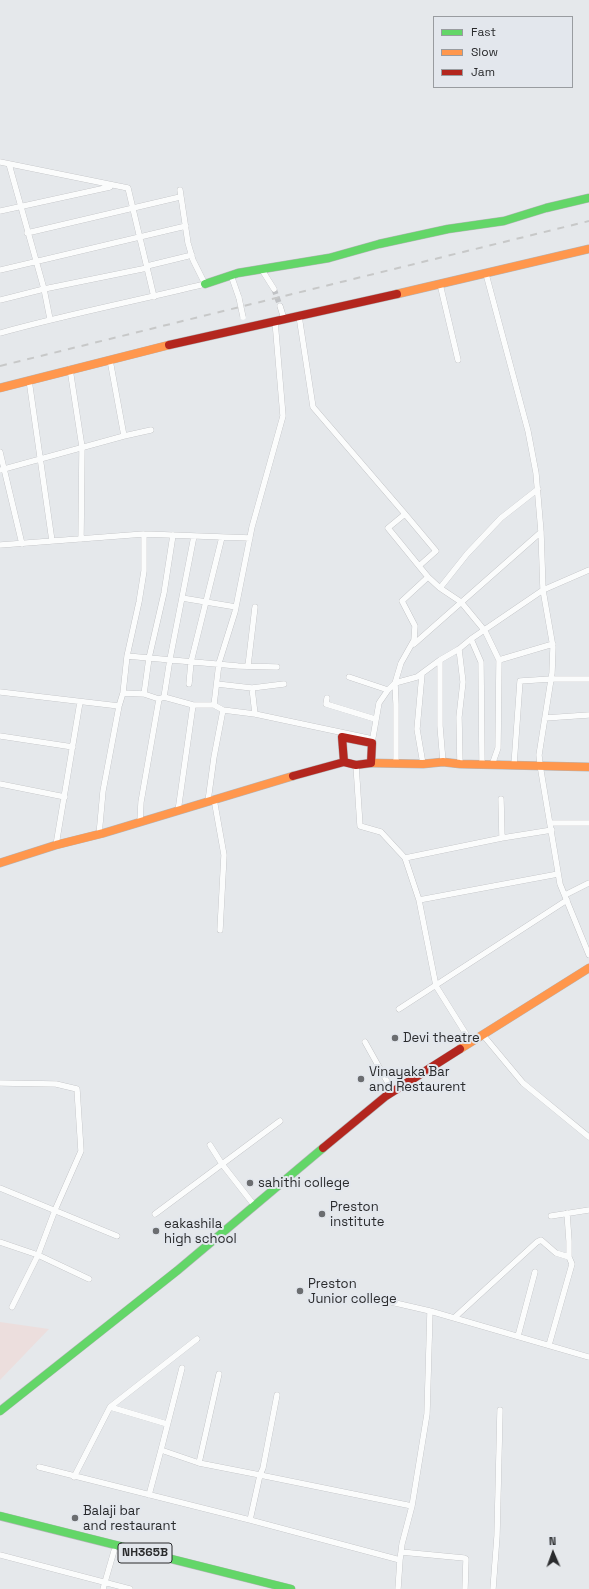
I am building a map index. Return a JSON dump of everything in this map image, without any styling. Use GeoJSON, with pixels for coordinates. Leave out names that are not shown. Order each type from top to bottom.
{"type":"FeatureCollection","features":[{"type":"Feature","properties":{"kind":"main road"},"geometry":{"type":"LineString","coordinates":[[204,284],[231,275],[329,258],[379,244],[448,229],[504,221],[546,208],[589,198]]}},
{"type":"Feature","properties":{"kind":"main road"},"geometry":{"type":"LineString","coordinates":[[0,388],[70,369],[589,249]]}},
{"type":"Feature","properties":{"kind":"main road"},"geometry":{"type":"LineString","coordinates":[[344,762],[342,737],[372,741],[371,763]]}},
{"type":"Feature","properties":{"kind":"main road"},"geometry":{"type":"LineString","coordinates":[[0,863],[56,845],[98,835],[211,800],[344,762],[356,765],[371,763],[423,764],[443,762],[460,764],[589,767]]}},
{"type":"Feature","properties":{"kind":"main road"},"geometry":{"type":"LineString","coordinates":[[0,1411],[178,1270],[299,1167],[393,1092],[589,968]]}},
{"type":"Feature","properties":{"kind":"main road","name":"NH365B"},"geometry":{"type":"LineString","coordinates":[[0,1516],[291,1589]]}},
{"type":"Feature","properties":{"kind":"main road","name":"NH365B"},"geometry":{"type":"LineString","coordinates":[[0,1522],[264,1589]]}},
{"type":"Feature","properties":{"kind":"street"},"geometry":{"type":"LineString","coordinates":[[0,162],[112,186],[128,188],[154,297]]}},
{"type":"Feature","properties":{"kind":"street"},"geometry":{"type":"LineString","coordinates":[[9,164],[27,233],[44,289],[50,319]]}},
{"type":"Feature","properties":{"kind":"street"},"geometry":{"type":"LineString","coordinates":[[0,211],[112,186]]}},
{"type":"Feature","properties":{"kind":"street"},"geometry":{"type":"LineString","coordinates":[[0,333],[50,319],[154,297],[204,284],[193,260],[188,243],[180,190]]}},
{"type":"Feature","properties":{"kind":"street"},"geometry":{"type":"LineString","coordinates":[[27,233],[180,197]]}},
{"type":"Feature","properties":{"kind":"street"},"geometry":{"type":"LineString","coordinates":[[0,270],[186,226]]}},
{"type":"Feature","properties":{"kind":"street"},"geometry":{"type":"LineString","coordinates":[[0,300],[44,289],[147,268],[147,266],[192,255]]}},
{"type":"Feature","properties":{"kind":"street"},"geometry":{"type":"LineString","coordinates":[[262,270],[274,289]]}},
{"type":"Feature","properties":{"kind":"street"},"geometry":{"type":"LineString","coordinates":[[486,274],[528,431],[538,489],[543,590],[553,644],[551,679],[539,756],[540,766],[551,823],[560,884],[589,954]]}},
{"type":"Feature","properties":{"kind":"street"},"geometry":{"type":"LineString","coordinates":[[231,275],[239,298],[246,328]]}},
{"type":"Feature","properties":{"kind":"street"},"geometry":{"type":"LineString","coordinates":[[440,284],[458,360]]}},
{"type":"Feature","properties":{"kind":"street"},"geometry":{"type":"LineString","coordinates":[[280,306],[284,319]]}},
{"type":"Feature","properties":{"kind":"street"},"geometry":{"type":"LineString","coordinates":[[299,316],[313,407],[436,551],[419,566]]}},
{"type":"Feature","properties":{"kind":"street"},"geometry":{"type":"LineString","coordinates":[[214,705],[219,663],[236,607],[250,538],[283,416],[275,321]]}},
{"type":"Feature","properties":{"kind":"street"},"geometry":{"type":"LineString","coordinates":[[110,360],[124,436]]}},
{"type":"Feature","properties":{"kind":"street"},"geometry":{"type":"LineString","coordinates":[[70,369],[82,447],[81,539]]}},
{"type":"Feature","properties":{"kind":"street"},"geometry":{"type":"LineString","coordinates":[[29,380],[52,541]]}},
{"type":"Feature","properties":{"kind":"street"},"geometry":{"type":"LineString","coordinates":[[2,469],[151,430]]}},
{"type":"Feature","properties":{"kind":"street"},"geometry":{"type":"LineString","coordinates":[[0,452],[2,469],[22,544]]}},
{"type":"Feature","properties":{"kind":"street"},"geometry":{"type":"LineString","coordinates":[[440,588],[467,554],[501,518],[538,489]]}},
{"type":"Feature","properties":{"kind":"street"},"geometry":{"type":"LineString","coordinates":[[404,514],[388,528],[428,577],[440,588],[461,602],[485,631],[499,660],[498,748],[492,764]]}},
{"type":"Feature","properties":{"kind":"street"},"geometry":{"type":"LineString","coordinates":[[410,647],[541,532]]}},
{"type":"Feature","properties":{"kind":"street"},"geometry":{"type":"LineString","coordinates":[[0,545],[144,534],[250,538]]}},
{"type":"Feature","properties":{"kind":"street"},"geometry":{"type":"LineString","coordinates":[[98,835],[103,791],[119,706],[123,693],[127,656],[144,571],[144,534]]}},
{"type":"Feature","properties":{"kind":"street"},"geometry":{"type":"LineString","coordinates":[[144,694],[149,658],[164,593],[173,535]]}},
{"type":"Feature","properties":{"kind":"street"},"geometry":{"type":"LineString","coordinates":[[140,822],[141,802],[194,536]]}},
{"type":"Feature","properties":{"kind":"street"},"geometry":{"type":"LineString","coordinates":[[188,684],[191,662],[222,537]]}},
{"type":"Feature","properties":{"kind":"street"},"geometry":{"type":"LineString","coordinates":[[123,693],[144,694],[193,705],[214,705],[222,710],[255,714],[372,741],[379,703],[395,683],[422,674],[440,660],[459,650],[471,639],[485,631],[543,590],[589,570]]}},
{"type":"Feature","properties":{"kind":"street"},"geometry":{"type":"LineString","coordinates":[[396,763],[395,683],[401,663],[414,640],[415,626],[402,601],[428,577]]}},
{"type":"Feature","properties":{"kind":"street"},"geometry":{"type":"LineString","coordinates":[[182,598],[236,607]]}},
{"type":"Feature","properties":{"kind":"street"},"geometry":{"type":"LineString","coordinates":[[248,666],[255,607]]}},
{"type":"Feature","properties":{"kind":"street"},"geometry":{"type":"LineString","coordinates":[[471,639],[481,662],[482,764]]}},
{"type":"Feature","properties":{"kind":"street"},"geometry":{"type":"LineString","coordinates":[[499,660],[553,644]]}},
{"type":"Feature","properties":{"kind":"street"},"geometry":{"type":"LineString","coordinates":[[459,650],[462,682],[459,717],[460,764]]}},
{"type":"Feature","properties":{"kind":"street"},"geometry":{"type":"LineString","coordinates":[[127,656],[191,662],[277,667]]}},
{"type":"Feature","properties":{"kind":"street"},"geometry":{"type":"LineString","coordinates":[[440,660],[440,726],[443,762]]}},
{"type":"Feature","properties":{"kind":"street"},"geometry":{"type":"LineString","coordinates":[[422,674],[417,729],[423,764]]}},
{"type":"Feature","properties":{"kind":"street"},"geometry":{"type":"LineString","coordinates":[[349,677],[388,690]]}},
{"type":"Feature","properties":{"kind":"street"},"geometry":{"type":"LineString","coordinates":[[514,765],[520,681],[589,679]]}},
{"type":"Feature","properties":{"kind":"street"},"geometry":{"type":"LineString","coordinates":[[217,684],[252,688],[284,684]]}},
{"type":"Feature","properties":{"kind":"street"},"geometry":{"type":"LineString","coordinates":[[252,688],[255,714]]}},
{"type":"Feature","properties":{"kind":"street"},"geometry":{"type":"LineString","coordinates":[[0,692],[119,706]]}},
{"type":"Feature","properties":{"kind":"street"},"geometry":{"type":"LineString","coordinates":[[327,698],[326,704],[375,719]]}},
{"type":"Feature","properties":{"kind":"street"},"geometry":{"type":"LineString","coordinates":[[56,845],[80,702]]}},
{"type":"Feature","properties":{"kind":"street"},"geometry":{"type":"LineString","coordinates":[[178,811],[193,705]]}},
{"type":"Feature","properties":{"kind":"street"},"geometry":{"type":"LineString","coordinates":[[220,930],[224,855],[211,800],[214,757],[222,710]]}},
{"type":"Feature","properties":{"kind":"street"},"geometry":{"type":"LineString","coordinates":[[545,718],[589,715]]}},
{"type":"Feature","properties":{"kind":"street"},"geometry":{"type":"LineString","coordinates":[[0,736],[73,747]]}},
{"type":"Feature","properties":{"kind":"street"},"geometry":{"type":"LineString","coordinates":[[356,765],[360,826],[381,832],[404,858],[419,900],[436,986],[471,1042]]}},
{"type":"Feature","properties":{"kind":"street"},"geometry":{"type":"LineString","coordinates":[[0,784],[64,796]]}},
{"type":"Feature","properties":{"kind":"street"},"geometry":{"type":"LineString","coordinates":[[501,799],[502,838]]}},
{"type":"Feature","properties":{"kind":"street"},"geometry":{"type":"LineString","coordinates":[[551,823],[589,824]]}},
{"type":"Feature","properties":{"kind":"street"},"geometry":{"type":"LineString","coordinates":[[404,858],[502,838],[552,830]]}},
{"type":"Feature","properties":{"kind":"street"},"geometry":{"type":"LineString","coordinates":[[419,900],[558,874]]}},
{"type":"Feature","properties":{"kind":"street"},"geometry":{"type":"LineString","coordinates":[[399,1009],[436,986],[589,883]]}},
{"type":"Feature","properties":{"kind":"street"},"geometry":{"type":"LineString","coordinates":[[483,1035],[523,1083],[589,1137]]}},
{"type":"Feature","properties":{"kind":"street"},"geometry":{"type":"LineString","coordinates":[[366,1042],[393,1092]]}},
{"type":"Feature","properties":{"kind":"street"},"geometry":{"type":"LineString","coordinates":[[0,1083],[56,1084],[77,1089],[81,1151],[55,1210],[38,1255],[12,1307]]}},
{"type":"Feature","properties":{"kind":"street"},"geometry":{"type":"LineString","coordinates":[[156,1214],[280,1120]]}},
{"type":"Feature","properties":{"kind":"street"},"geometry":{"type":"LineString","coordinates":[[210,1145],[222,1164],[254,1205]]}},
{"type":"Feature","properties":{"kind":"street"},"geometry":{"type":"LineString","coordinates":[[0,1188],[117,1236]]}},
{"type":"Feature","properties":{"kind":"street"},"geometry":{"type":"LineString","coordinates":[[551,1216],[589,1210]]}},
{"type":"Feature","properties":{"kind":"street"},"geometry":{"type":"LineString","coordinates":[[549,1345],[572,1264],[568,1257],[569,1241],[567,1213]]}},
{"type":"Feature","properties":{"kind":"street"},"geometry":{"type":"LineString","coordinates":[[454,1318],[537,1242],[541,1240],[556,1253],[568,1257]]}},
{"type":"Feature","properties":{"kind":"street"},"geometry":{"type":"LineString","coordinates":[[0,1242],[38,1255],[89,1279]]}},
{"type":"Feature","properties":{"kind":"street"},"geometry":{"type":"LineString","coordinates":[[518,1336],[535,1272]]}},
{"type":"Feature","properties":{"kind":"street"},"geometry":{"type":"LineString","coordinates":[[391,1302],[430,1311],[589,1357]]}},
{"type":"Feature","properties":{"kind":"street"},"geometry":{"type":"LineString","coordinates":[[398,1589],[401,1552],[412,1506],[427,1414],[430,1311]]}},
{"type":"Feature","properties":{"kind":"street"},"geometry":{"type":"LineString","coordinates":[[74,1477],[110,1407],[197,1339]]}},
{"type":"Feature","properties":{"kind":"street"},"geometry":{"type":"LineString","coordinates":[[149,1495],[182,1368]]}},
{"type":"Feature","properties":{"kind":"street"},"geometry":{"type":"LineString","coordinates":[[199,1463],[219,1374]]}},
{"type":"Feature","properties":{"kind":"street"},"geometry":{"type":"LineString","coordinates":[[250,1520],[260,1475],[263,1468],[277,1395]]}},
{"type":"Feature","properties":{"kind":"street"},"geometry":{"type":"LineString","coordinates":[[110,1407],[167,1424]]}},
{"type":"Feature","properties":{"kind":"street"},"geometry":{"type":"LineString","coordinates":[[493,1589],[497,1536],[500,1410]]}},
{"type":"Feature","properties":{"kind":"street"},"geometry":{"type":"LineString","coordinates":[[161,1450],[199,1463],[412,1506]]}},
{"type":"Feature","properties":{"kind":"street"},"geometry":{"type":"LineString","coordinates":[[39,1467],[250,1520],[400,1560]]}},
{"type":"Feature","properties":{"kind":"street"},"geometry":{"type":"LineString","coordinates":[[103,1589],[114,1551]]}},
{"type":"Feature","properties":{"kind":"street"},"geometry":{"type":"LineString","coordinates":[[401,1552],[464,1558],[466,1560],[465,1589]]}},
{"type":"Feature","properties":{"kind":"street"},"geometry":{"type":"LineString","coordinates":[[0,1555],[130,1589]]}},
{"type":"Feature","properties":{"kind":"shaded area"},"geometry":{"type":"Polygon","coordinates":[[[0,1322],[49,1329],[0,1380],[0,1322]]]}},
{"type":"Feature","properties":{"kind":"tunnel"},"geometry":{"type":"LineString","coordinates":[[274,289],[280,306]]}},
{"type":"Feature","properties":{"kind":"railway"},"geometry":{"type":"LineString","coordinates":[[0,366],[589,221]]}},
{"type":"Feature","properties":{"kind":"traffic: fast"},"geometry":{"type":"LineString","coordinates":[[205,284],[238,273],[329,258],[379,244],[448,229],[504,221],[546,208],[589,198]]}},
{"type":"Feature","properties":{"kind":"traffic: fast"},"geometry":{"type":"LineString","coordinates":[[0,1411],[178,1270],[323,1148]]}},
{"type":"Feature","properties":{"kind":"traffic: fast"},"geometry":{"type":"LineString","coordinates":[[0,1516],[291,1589]]}},
{"type":"Feature","properties":{"kind":"traffic: slow"},"geometry":{"type":"LineString","coordinates":[[397,294],[589,249]]}},
{"type":"Feature","properties":{"kind":"traffic: slow"},"geometry":{"type":"LineString","coordinates":[[0,388],[169,345]]}},
{"type":"Feature","properties":{"kind":"traffic: slow"},"geometry":{"type":"LineString","coordinates":[[371,763],[423,764],[443,762],[460,764],[589,767]]}},
{"type":"Feature","properties":{"kind":"traffic: slow"},"geometry":{"type":"LineString","coordinates":[[0,863],[56,845],[104,833],[293,776]]}},
{"type":"Feature","properties":{"kind":"traffic: slow"},"geometry":{"type":"LineString","coordinates":[[460,1049],[589,968]]}},
{"type":"Feature","properties":{"kind":"traffic: jam"},"geometry":{"type":"LineString","coordinates":[[169,345],[397,294]]}},
{"type":"Feature","properties":{"kind":"traffic: jam"},"geometry":{"type":"LineString","coordinates":[[293,776],[344,762],[356,765],[371,763],[372,743],[342,737],[344,762]]}},
{"type":"Feature","properties":{"kind":"traffic: jam"},"geometry":{"type":"LineString","coordinates":[[323,1148],[386,1096],[460,1049]]}},
{"type":"Feature","properties":{"kind":"place","name":"Devi theatre"},"geometry":{"type":"Point","coordinates":[395,1038]}},
{"type":"Feature","properties":{"kind":"place","name":"Vinayaka Bar and Restaurent"},"geometry":{"type":"Point","coordinates":[361,1079]}},
{"type":"Feature","properties":{"kind":"place","name":"sahithi college"},"geometry":{"type":"Point","coordinates":[250,1183]}},
{"type":"Feature","properties":{"kind":"place","name":"Preston institute"},"geometry":{"type":"Point","coordinates":[322,1214]}},
{"type":"Feature","properties":{"kind":"place","name":"eakashila high school"},"geometry":{"type":"Point","coordinates":[156,1231]}},
{"type":"Feature","properties":{"kind":"place","name":"Preston Junior college"},"geometry":{"type":"Point","coordinates":[300,1291]}},
{"type":"Feature","properties":{"kind":"place","name":"Balaji bar and restaurant"},"geometry":{"type":"Point","coordinates":[75,1518]}}]}
